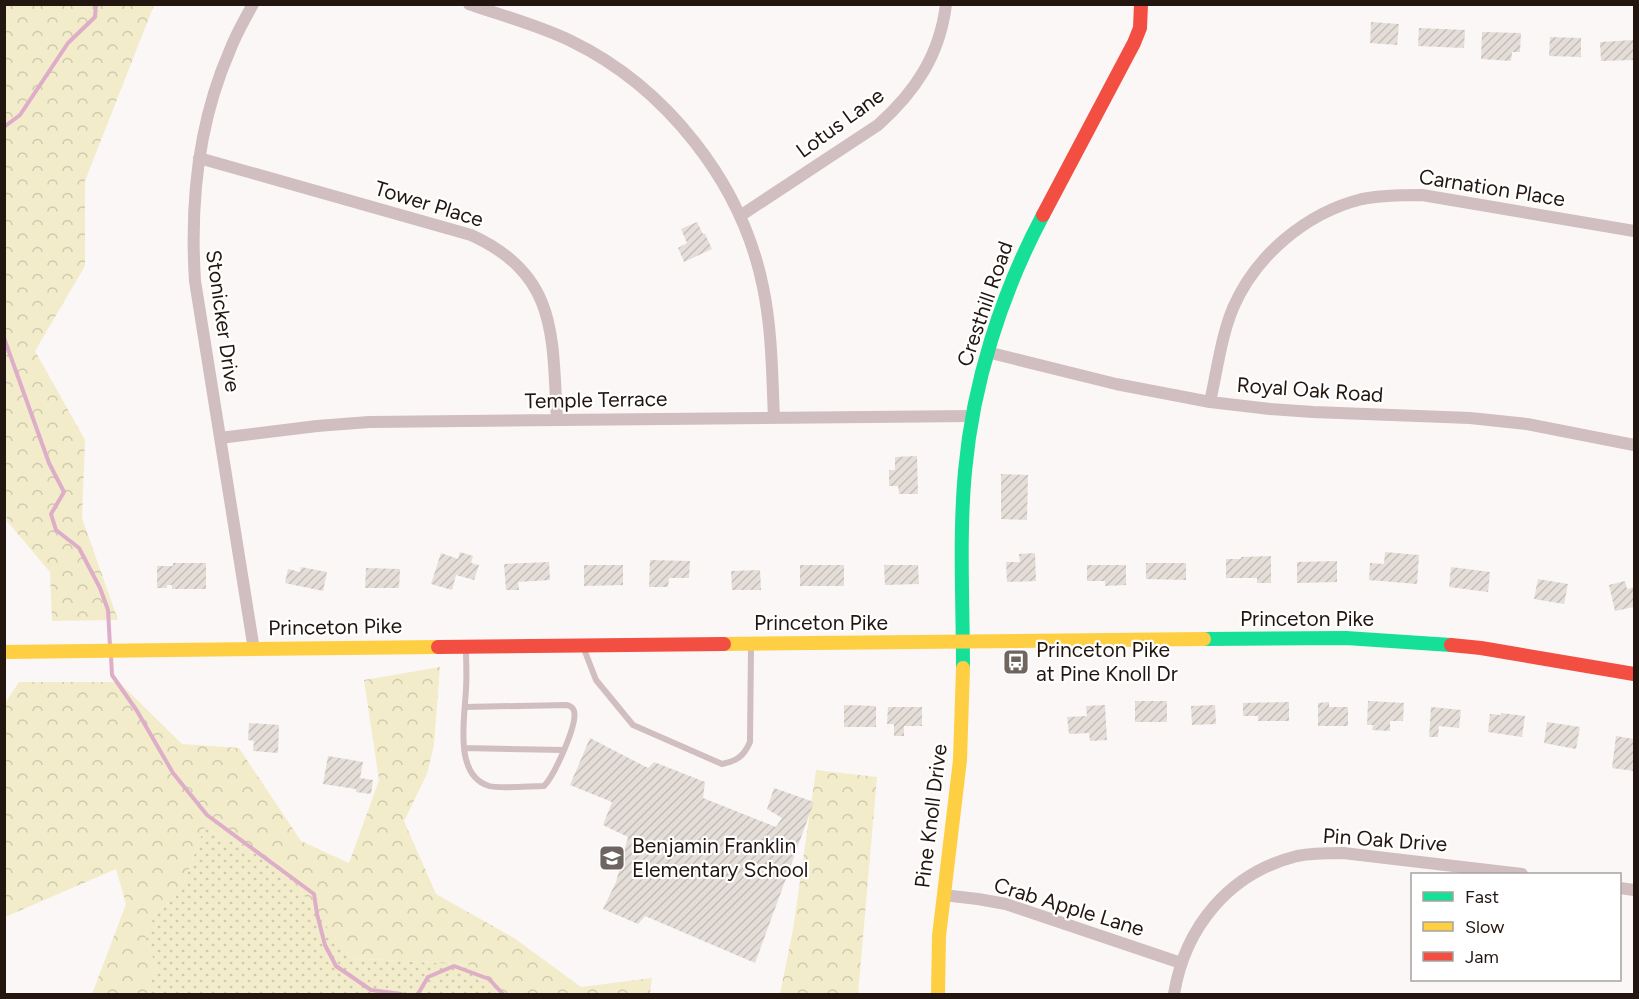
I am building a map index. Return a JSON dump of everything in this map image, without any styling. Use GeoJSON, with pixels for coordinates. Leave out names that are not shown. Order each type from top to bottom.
{"type":"FeatureCollection","features":[{"type":"Feature","properties":{"kind":"main road","name":"Cresthill Road"},"geometry":{"type":"LineString","coordinates":[[963,643],[963,504],[973,416],[987,352],[1005,298],[1029,243],[1134,44],[1140,28],[1141,4]]}},
{"type":"Feature","properties":{"kind":"main road","name":"Princeton Pike"},"geometry":{"type":"LineString","coordinates":[[4,652],[1346,638],[1481,648],[1635,674]]}},
{"type":"Feature","properties":{"kind":"main road","name":"Pine Knoll Drive"},"geometry":{"type":"LineString","coordinates":[[938,994],[937,942],[960,764],[963,716],[963,643]]}},
{"type":"Feature","properties":{"kind":"street","name":"Stonicker Drive"},"geometry":{"type":"LineString","coordinates":[[253,4],[230,49],[207,116],[199,158],[193,216],[195,281],[254,650]]}},
{"type":"Feature","properties":{"kind":"street"},"geometry":{"type":"LineString","coordinates":[[469,4],[544,29],[601,58],[632,79],[657,100],[683,128],[712,166],[740,216],[763,284],[770,322],[774,418]]}},
{"type":"Feature","properties":{"kind":"street","name":"Lotus Lane"},"geometry":{"type":"LineString","coordinates":[[740,216],[878,125],[896,109],[926,70],[936,48],[946,4]]}},
{"type":"Feature","properties":{"kind":"street","name":"Tower Place"},"geometry":{"type":"LineString","coordinates":[[199,158],[471,235],[505,254],[530,280],[548,318],[552,337],[557,420]]}},
{"type":"Feature","properties":{"kind":"street","name":"Carnation Place"},"geometry":{"type":"LineString","coordinates":[[1210,402],[1233,308],[1257,268],[1294,231],[1337,207],[1362,199],[1388,195],[1422,195],[1635,231]]}},
{"type":"Feature","properties":{"kind":"street","name":"Royal Oak Road"},"geometry":{"type":"LineString","coordinates":[[987,352],[1116,384],[1210,402],[1313,412],[1470,418],[1527,424],[1635,445]]}},
{"type":"Feature","properties":{"kind":"street","name":"Temple Terrace"},"geometry":{"type":"LineString","coordinates":[[220,438],[369,422],[973,416]]}},
{"type":"Feature","properties":{"kind":"street","name":"Pin Oak Drive"},"geometry":{"type":"LineString","coordinates":[[1174,994],[1181,963],[1202,920],[1233,888],[1254,873],[1277,863],[1298,856],[1343,853],[1515,873]]}},
{"type":"Feature","properties":{"kind":"street","name":"Crab Apple Lane"},"geometry":{"type":"LineString","coordinates":[[943,895],[1006,904],[1181,963]]}},
{"type":"Feature","properties":{"kind":"lane"},"geometry":{"type":"LineString","coordinates":[[583,645],[596,680],[633,725],[722,764],[735,761],[745,754],[750,742],[751,644]]}},
{"type":"Feature","properties":{"kind":"lane"},"geometry":{"type":"LineString","coordinates":[[465,707],[567,705],[572,707],[574,723],[550,780],[544,786],[490,786],[479,781],[470,772],[464,748],[466,647]]}},
{"type":"Feature","properties":{"kind":"lane"},"geometry":{"type":"LineString","coordinates":[[464,748],[564,750]]}},
{"type":"Feature","properties":{"kind":"green space"},"geometry":{"type":"Polygon","coordinates":[[[4,5],[154,5],[85,181],[85,266],[35,351],[85,440],[82,518],[118,620],[52,621],[50,572],[7,521],[4,483],[4,5]]]}},
{"type":"Feature","properties":{"kind":"green space"},"geometry":{"type":"Polygon","coordinates":[[[440,667],[434,745],[427,774],[404,821],[436,894],[514,938],[581,987],[652,978],[650,994],[502,994],[471,965],[350,958],[283,867],[204,828],[180,893],[156,913],[145,935],[156,967],[148,994],[92,994],[126,904],[116,869],[5,917],[5,703],[19,682],[119,682],[182,744],[239,748],[301,841],[349,863],[379,780],[364,680],[440,667]]]}},
{"type":"Feature","properties":{"kind":"green space"},"geometry":{"type":"Polygon","coordinates":[[[816,770],[877,777],[858,994],[780,994],[793,929],[816,770]]]}},
{"type":"Feature","properties":{"kind":"green space"},"geometry":{"type":"Polygon","coordinates":[[[204,828],[283,867],[350,958],[471,965],[502,994],[148,994],[156,967],[145,935],[156,913],[180,893],[204,828]]]}},
{"type":"Feature","properties":{"kind":"building"},"geometry":{"type":"Polygon","coordinates":[[[1371,22],[1399,24],[1397,45],[1370,43],[1371,22]]]}},
{"type":"Feature","properties":{"kind":"building"},"geometry":{"type":"Polygon","coordinates":[[[1419,28],[1465,30],[1464,48],[1418,46],[1419,28]]]}},
{"type":"Feature","properties":{"kind":"building"},"geometry":{"type":"Polygon","coordinates":[[[1482,32],[1521,33],[1520,52],[1512,52],[1511,61],[1481,59],[1482,32]]]}},
{"type":"Feature","properties":{"kind":"building"},"geometry":{"type":"Polygon","coordinates":[[[1550,37],[1581,38],[1581,57],[1549,56],[1550,37]]]}},
{"type":"Feature","properties":{"kind":"building"},"geometry":{"type":"Polygon","coordinates":[[[1634,40],[1634,60],[1601,61],[1600,42],[1634,40]]]}},
{"type":"Feature","properties":{"kind":"building"},"geometry":{"type":"Polygon","coordinates":[[[697,222],[712,249],[684,262],[678,248],[687,243],[681,229],[697,222]]]}},
{"type":"Feature","properties":{"kind":"building"},"geometry":{"type":"Polygon","coordinates":[[[917,456],[918,494],[899,494],[898,486],[889,486],[889,470],[895,470],[895,457],[917,456]]]}},
{"type":"Feature","properties":{"kind":"building"},"geometry":{"type":"Polygon","coordinates":[[[1001,474],[1028,475],[1027,520],[1001,519],[1001,474]]]}},
{"type":"Feature","properties":{"kind":"building"},"geometry":{"type":"Polygon","coordinates":[[[460,552],[473,556],[471,563],[479,565],[474,580],[456,575],[452,590],[431,584],[441,553],[458,559],[460,552]]]}},
{"type":"Feature","properties":{"kind":"building"},"geometry":{"type":"Polygon","coordinates":[[[1385,552],[1419,555],[1417,584],[1369,580],[1370,563],[1384,564],[1385,552]]]}},
{"type":"Feature","properties":{"kind":"building"},"geometry":{"type":"Polygon","coordinates":[[[1035,553],[1036,581],[1007,582],[1006,562],[1020,562],[1019,554],[1035,553]]]}},
{"type":"Feature","properties":{"kind":"building"},"geometry":{"type":"Polygon","coordinates":[[[1271,556],[1271,583],[1257,583],[1257,578],[1226,578],[1226,559],[1271,556]]]}},
{"type":"Feature","properties":{"kind":"building"},"geometry":{"type":"Polygon","coordinates":[[[650,560],[690,561],[689,578],[669,578],[668,587],[649,587],[650,560]]]}},
{"type":"Feature","properties":{"kind":"building"},"geometry":{"type":"Polygon","coordinates":[[[1337,561],[1337,582],[1297,583],[1297,562],[1337,561]]]}},
{"type":"Feature","properties":{"kind":"building"},"geometry":{"type":"Polygon","coordinates":[[[549,562],[550,580],[518,582],[519,590],[506,590],[504,564],[549,562]]]}},
{"type":"Feature","properties":{"kind":"building"},"geometry":{"type":"Polygon","coordinates":[[[173,563],[206,563],[206,589],[172,589],[172,585],[167,585],[167,588],[157,588],[157,566],[173,566],[173,563]]]}},
{"type":"Feature","properties":{"kind":"building"},"geometry":{"type":"Polygon","coordinates":[[[1146,563],[1186,563],[1186,580],[1146,579],[1146,563]]]}},
{"type":"Feature","properties":{"kind":"building"},"geometry":{"type":"Polygon","coordinates":[[[584,565],[623,565],[623,585],[584,586],[584,565]]]}},
{"type":"Feature","properties":{"kind":"building"},"geometry":{"type":"Polygon","coordinates":[[[800,565],[844,565],[844,586],[800,586],[800,565]]]}},
{"type":"Feature","properties":{"kind":"building"},"geometry":{"type":"Polygon","coordinates":[[[884,565],[918,565],[919,584],[885,585],[884,565]]]}},
{"type":"Feature","properties":{"kind":"building"},"geometry":{"type":"Polygon","coordinates":[[[1087,565],[1126,565],[1126,585],[1105,586],[1105,581],[1087,581],[1087,565]]]}},
{"type":"Feature","properties":{"kind":"building"},"geometry":{"type":"Polygon","coordinates":[[[301,567],[327,572],[323,591],[285,583],[288,569],[300,572],[301,567]]]}},
{"type":"Feature","properties":{"kind":"building"},"geometry":{"type":"Polygon","coordinates":[[[1451,567],[1490,572],[1488,592],[1449,587],[1451,567]]]}},
{"type":"Feature","properties":{"kind":"building"},"geometry":{"type":"Polygon","coordinates":[[[366,568],[400,569],[399,588],[365,588],[366,568]]]}},
{"type":"Feature","properties":{"kind":"building"},"geometry":{"type":"Polygon","coordinates":[[[760,570],[761,590],[732,590],[731,571],[760,570]]]}},
{"type":"Feature","properties":{"kind":"building"},"geometry":{"type":"Polygon","coordinates":[[[1538,579],[1568,584],[1564,604],[1534,599],[1538,579]]]}},
{"type":"Feature","properties":{"kind":"building"},"geometry":{"type":"Polygon","coordinates":[[[1625,581],[1627,589],[1634,587],[1634,607],[1615,611],[1609,585],[1625,581]]]}},
{"type":"Feature","properties":{"kind":"building"},"geometry":{"type":"Polygon","coordinates":[[[1135,701],[1167,701],[1167,722],[1135,722],[1135,701]]]}},
{"type":"Feature","properties":{"kind":"building"},"geometry":{"type":"Polygon","coordinates":[[[1368,701],[1404,703],[1403,721],[1390,721],[1390,731],[1372,730],[1373,725],[1367,725],[1368,701]]]}},
{"type":"Feature","properties":{"kind":"building"},"geometry":{"type":"Polygon","coordinates":[[[1289,702],[1289,721],[1258,721],[1258,716],[1243,716],[1243,703],[1289,702]]]}},
{"type":"Feature","properties":{"kind":"building"},"geometry":{"type":"Polygon","coordinates":[[[1329,702],[1329,707],[1348,707],[1348,726],[1318,726],[1318,703],[1329,702]]]}},
{"type":"Feature","properties":{"kind":"building"},"geometry":{"type":"Polygon","coordinates":[[[844,705],[876,706],[876,727],[844,727],[844,705]]]}},
{"type":"Feature","properties":{"kind":"building"},"geometry":{"type":"Polygon","coordinates":[[[1105,705],[1107,740],[1090,741],[1089,733],[1069,734],[1067,717],[1087,716],[1086,706],[1105,705]]]}},
{"type":"Feature","properties":{"kind":"building"},"geometry":{"type":"Polygon","coordinates":[[[1215,705],[1216,724],[1192,725],[1191,706],[1215,705]]]}},
{"type":"Feature","properties":{"kind":"building"},"geometry":{"type":"Polygon","coordinates":[[[888,707],[922,707],[922,726],[904,726],[904,736],[894,736],[894,724],[887,724],[888,707]]]}},
{"type":"Feature","properties":{"kind":"building"},"geometry":{"type":"Polygon","coordinates":[[[1431,707],[1461,710],[1459,728],[1439,726],[1438,737],[1429,737],[1431,707]]]}},
{"type":"Feature","properties":{"kind":"building"},"geometry":{"type":"Polygon","coordinates":[[[1501,713],[1525,716],[1522,737],[1488,732],[1490,714],[1501,715],[1501,713]]]}},
{"type":"Feature","properties":{"kind":"building"},"geometry":{"type":"Polygon","coordinates":[[[1547,722],[1580,727],[1576,749],[1544,743],[1547,722]]]}},
{"type":"Feature","properties":{"kind":"building"},"geometry":{"type":"Polygon","coordinates":[[[249,723],[279,725],[278,753],[253,751],[254,741],[248,740],[249,723]]]}},
{"type":"Feature","properties":{"kind":"building"},"geometry":{"type":"Polygon","coordinates":[[[1616,736],[1634,739],[1634,771],[1612,768],[1616,736]]]}},
{"type":"Feature","properties":{"kind":"building","name":"Benjamin Franklin Elementary School"},"geometry":{"type":"Polygon","coordinates":[[[590,738],[648,768],[654,762],[705,782],[703,798],[776,827],[782,818],[767,809],[774,788],[814,802],[755,963],[645,916],[638,924],[603,909],[616,882],[628,837],[603,825],[612,802],[570,785],[590,738]]]}},
{"type":"Feature","properties":{"kind":"building"},"geometry":{"type":"Polygon","coordinates":[[[328,756],[363,762],[360,778],[373,780],[371,794],[356,792],[356,789],[323,784],[328,756]]]}},
{"type":"Feature","properties":{"kind":"waterway"},"geometry":{"type":"LineString","coordinates":[[4,127],[20,115],[68,43],[95,17],[96,4]]}},
{"type":"Feature","properties":{"kind":"waterway"},"geometry":{"type":"LineString","coordinates":[[4,338],[49,463],[64,492],[51,514],[56,530],[79,548],[100,588],[108,610],[110,646]]}},
{"type":"Feature","properties":{"kind":"waterway"},"geometry":{"type":"LineString","coordinates":[[111,656],[112,675],[137,711],[173,773],[207,815],[314,894],[325,945],[336,966],[371,990],[401,994]]}},
{"type":"Feature","properties":{"kind":"waterway"},"geometry":{"type":"LineString","coordinates":[[418,994],[428,977],[454,966],[489,979],[503,994]]}},
{"type":"Feature","properties":{"kind":"traffic: fast"},"geometry":{"type":"LineString","coordinates":[[963,668],[963,495],[969,438],[991,340],[1014,276],[1043,215]]}},
{"type":"Feature","properties":{"kind":"traffic: fast"},"geometry":{"type":"LineString","coordinates":[[1204,639],[1346,638],[1451,645]]}},
{"type":"Feature","properties":{"kind":"traffic: slow"},"geometry":{"type":"LineString","coordinates":[[724,644],[1204,639]]}},
{"type":"Feature","properties":{"kind":"traffic: slow"},"geometry":{"type":"LineString","coordinates":[[4,652],[438,647]]}},
{"type":"Feature","properties":{"kind":"traffic: slow"},"geometry":{"type":"LineString","coordinates":[[938,994],[939,936],[960,760],[963,668]]}},
{"type":"Feature","properties":{"kind":"traffic: jam"},"geometry":{"type":"LineString","coordinates":[[1043,215],[1134,43],[1140,28],[1141,4]]}},
{"type":"Feature","properties":{"kind":"traffic: jam"},"geometry":{"type":"LineString","coordinates":[[438,647],[724,644]]}},
{"type":"Feature","properties":{"kind":"traffic: jam"},"geometry":{"type":"LineString","coordinates":[[1451,645],[1634,674]]}},
{"type":"Feature","properties":{"kind":"place","name":"Princeton Pike at Pine Knoll Dr"},"geometry":{"type":"Point","coordinates":[1016,662]}},
{"type":"Feature","properties":{"kind":"place","name":"Benjamin Franklin Elementary School"},"geometry":{"type":"Point","coordinates":[612,858]}}]}
